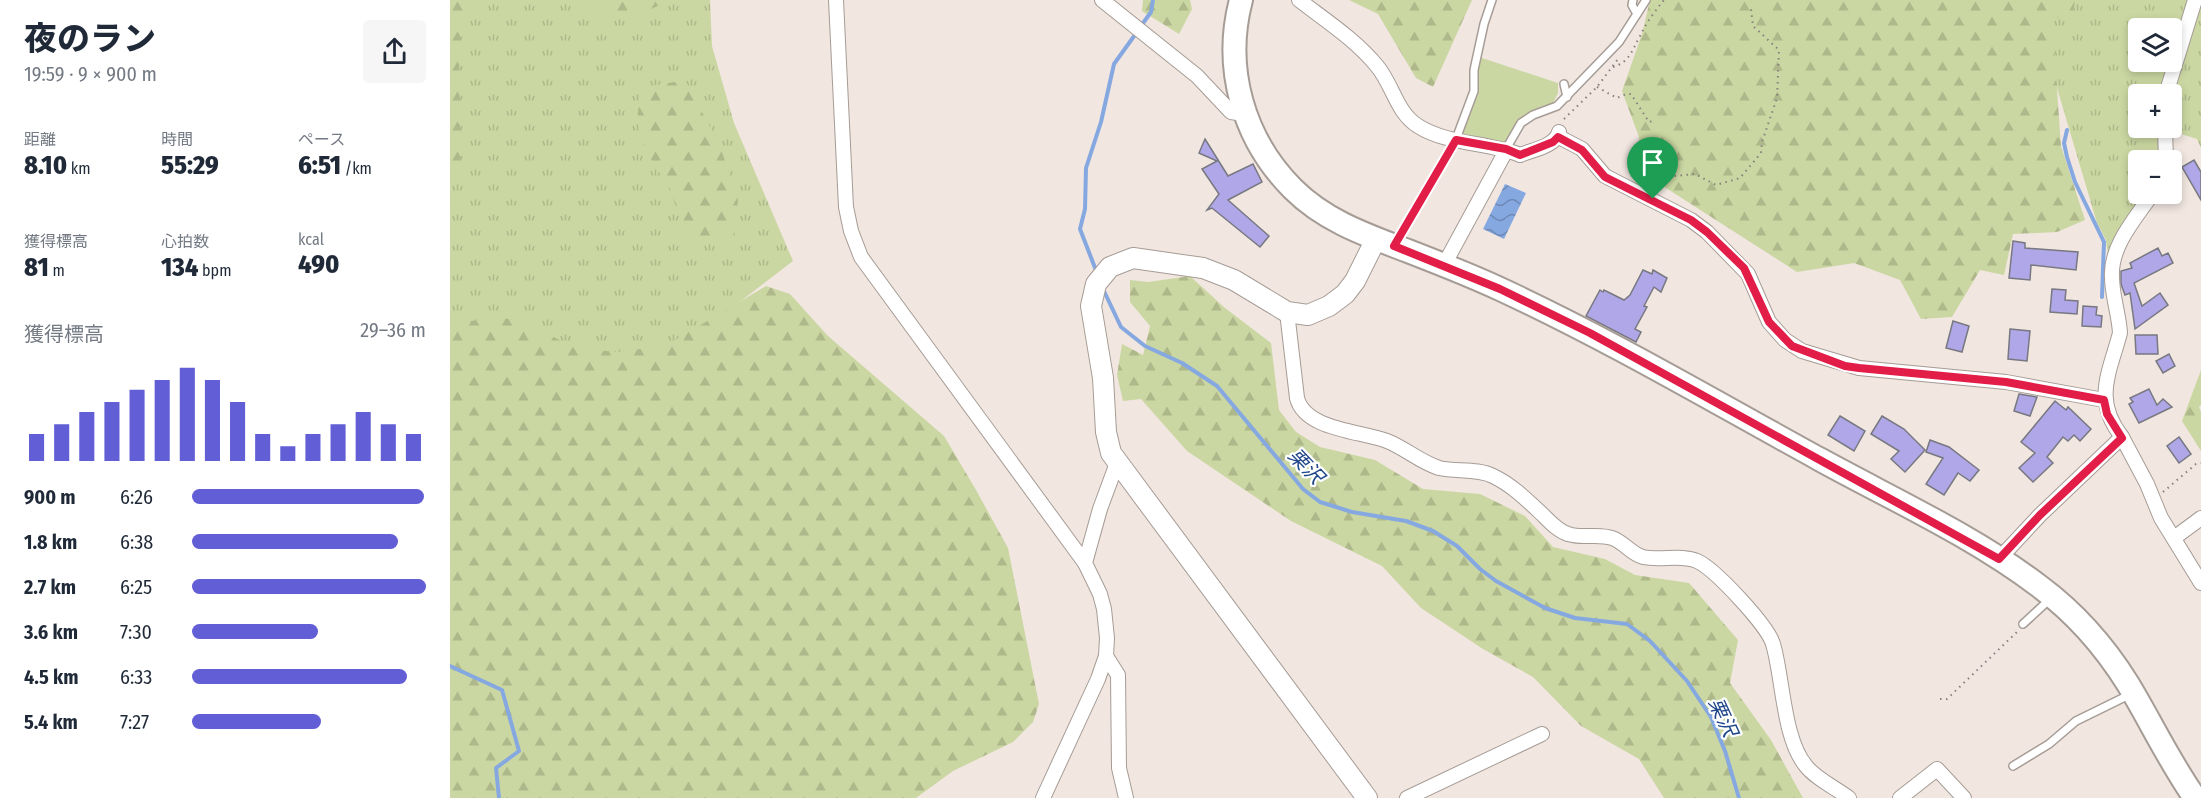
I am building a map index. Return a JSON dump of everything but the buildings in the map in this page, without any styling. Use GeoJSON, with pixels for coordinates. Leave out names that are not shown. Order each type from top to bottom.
{"type":"FeatureCollection","features":[{"type":"Feature","properties":{"kind":"main road"},"geometry":{"type":"LineString","coordinates":[[1241,0],[1236,18],[1234,49],[1237,84],[1244,114],[1265,153],[1295,191],[1329,218],[1500,289],[1629,354],[1999,559],[2052,597],[2090,634],[2117,667],[2173,766],[2194,798]]}},
{"type":"Feature","properties":{"kind":"street"},"geometry":{"type":"LineString","coordinates":[[836,0],[846,207],[851,231],[861,257],[1085,563],[1100,594],[1104,609],[1106,656],[1098,679],[1043,798]]}},
{"type":"Feature","properties":{"kind":"street"},"geometry":{"type":"LineString","coordinates":[[1102,0],[1197,76],[1231,112],[1244,114]]}},
{"type":"Feature","properties":{"kind":"street"},"geometry":{"type":"LineString","coordinates":[[1299,0],[1375,63],[1387,79],[1399,107],[1415,124],[1456,140],[1506,149],[1520,155],[1553,142],[1559,134],[1582,150],[1605,177],[1691,220],[1707,232],[1744,268],[1769,322],[1785,340],[1802,351],[1859,368],[2006,382],[2104,400]]}},
{"type":"Feature","properties":{"kind":"street"},"geometry":{"type":"LineString","coordinates":[[2169,84],[2195,0]]}},
{"type":"Feature","properties":{"kind":"street"},"geometry":{"type":"LineString","coordinates":[[1444,265],[1506,149]]}},
{"type":"Feature","properties":{"kind":"street"},"geometry":{"type":"LineString","coordinates":[[2146,204],[2113,258],[2113,292],[2120,322],[2120,333],[2104,400],[2107,414],[2122,438],[2161,518],[2201,583]]}},
{"type":"Feature","properties":{"kind":"street"},"geometry":{"type":"LineString","coordinates":[[1367,798],[1117,463],[1108,444],[1103,378],[1091,306],[1099,280],[1110,267],[1133,258],[1203,268],[1234,280],[1287,312],[1300,315],[1313,314],[1346,294],[1385,242]]}},
{"type":"Feature","properties":{"kind":"street"},"geometry":{"type":"LineString","coordinates":[[1287,312],[1297,398],[1302,410],[1307,414],[1339,429],[1388,441],[1431,465],[1449,470],[1492,475],[1516,490],[1564,532],[1575,536],[1599,536],[1614,539],[1643,557],[1696,561],[1729,587],[1773,642],[1780,690],[1795,748],[1801,759],[1807,767],[1849,798]]}},
{"type":"Feature","properties":{"kind":"street"},"geometry":{"type":"LineString","coordinates":[[1999,559],[2040,515],[2122,438]]}},
{"type":"Feature","properties":{"kind":"street"},"geometry":{"type":"LineString","coordinates":[[1085,563],[1100,509],[1117,463]]}},
{"type":"Feature","properties":{"kind":"street"},"geometry":{"type":"LineString","coordinates":[[2174,538],[2201,518]]}},
{"type":"Feature","properties":{"kind":"street"},"geometry":{"type":"LineString","coordinates":[[1106,656],[1118,675],[1119,768],[1126,798]]}},
{"type":"Feature","properties":{"kind":"street"},"geometry":{"type":"LineString","coordinates":[[1407,798],[1542,734]]}},
{"type":"Feature","properties":{"kind":"street"},"geometry":{"type":"LineString","coordinates":[[1900,798],[1937,769],[1964,798]]}},
{"type":"Feature","properties":{"kind":"lane"},"geometry":{"type":"LineString","coordinates":[[1385,242],[1456,140],[1474,91],[1474,70],[1492,0]]}},
{"type":"Feature","properties":{"kind":"lane"},"geometry":{"type":"LineString","coordinates":[[1633,0],[1632,5],[1637,14]]}},
{"type":"Feature","properties":{"kind":"lane"},"geometry":{"type":"LineString","coordinates":[[1506,149],[1521,123],[1533,115],[1557,106],[1619,42],[1646,0]]}},
{"type":"Feature","properties":{"kind":"lane"},"geometry":{"type":"LineString","coordinates":[[1564,84],[1567,97]]}},
{"type":"Feature","properties":{"kind":"lane"},"geometry":{"type":"LineString","coordinates":[[2024,624],[2052,597]]}},
{"type":"Feature","properties":{"kind":"lane"},"geometry":{"type":"LineString","coordinates":[[2013,766],[2049,744],[2076,721],[2133,693]]}},
{"type":"Feature","properties":{"kind":"path"},"geometry":{"type":"LineString","coordinates":[[1613,67],[1622,64],[1632,55],[1640,36],[1664,0]]}},
{"type":"Feature","properties":{"kind":"path"},"geometry":{"type":"LineString","coordinates":[[1653,199],[1664,177],[1695,174],[1716,185],[1740,178],[1761,153],[1762,142],[1777,98],[1779,50],[1753,26],[1751,9]]}},
{"type":"Feature","properties":{"kind":"path"},"geometry":{"type":"LineString","coordinates":[[1559,134],[1560,125],[1613,67],[1623,51],[1624,45],[1619,42]]}},
{"type":"Feature","properties":{"kind":"path"},"geometry":{"type":"LineString","coordinates":[[1597,87],[1617,98],[1631,94],[1649,122],[1653,120]]}},
{"type":"Feature","properties":{"kind":"path"},"geometry":{"type":"LineString","coordinates":[[2152,497],[2165,491],[2201,463]]}},
{"type":"Feature","properties":{"kind":"path"},"geometry":{"type":"LineString","coordinates":[[1940,699],[1947,699],[2024,624]]}},
{"type":"Feature","properties":{"kind":"green space"},"geometry":{"type":"Polygon","coordinates":[[[450,0],[710,0],[712,46],[734,123],[793,261],[450,524],[450,0]]]}},
{"type":"Feature","properties":{"kind":"green space"},"geometry":{"type":"Polygon","coordinates":[[[450,0],[488,0],[470,20],[459,42],[461,171],[450,172],[450,0]]]}},
{"type":"Feature","properties":{"kind":"green space"},"geometry":{"type":"Polygon","coordinates":[[[594,0],[670,0],[643,13],[599,17],[594,0]]]}},
{"type":"Feature","properties":{"kind":"green space"},"geometry":{"type":"Polygon","coordinates":[[[1143,0],[1190,0],[1192,9],[1179,34],[1142,11],[1143,0]]]}},
{"type":"Feature","properties":{"kind":"green space"},"geometry":{"type":"Polygon","coordinates":[[[1349,0],[1472,0],[1433,87],[1416,78],[1378,14],[1349,0]]]}},
{"type":"Feature","properties":{"kind":"green space"},"geometry":{"type":"Polygon","coordinates":[[[1650,0],[2075,0],[2073,14],[2052,19],[2061,146],[2085,220],[2057,232],[2013,234],[2004,275],[1980,270],[1952,317],[1921,319],[1900,280],[1854,263],[1797,272],[1638,170],[1639,137],[1622,91],[1642,34],[1650,0]]]}},
{"type":"Feature","properties":{"kind":"green space"},"geometry":{"type":"Polygon","coordinates":[[[2031,0],[2201,0],[2201,148],[2197,139],[2182,134],[2182,84],[2128,84],[2128,138],[2162,138],[2159,139],[2158,150],[2128,150],[2128,204],[2140,204],[2120,228],[2108,255],[2106,240],[2097,223],[2031,0]]]}},
{"type":"Feature","properties":{"kind":"green space"},"geometry":{"type":"Polygon","coordinates":[[[1479,57],[1558,83],[1558,93],[1553,103],[1530,112],[1518,122],[1505,143],[1464,136],[1461,130],[1479,57]]]}},
{"type":"Feature","properties":{"kind":"green space"},"geometry":{"type":"Polygon","coordinates":[[[685,80],[720,146],[738,200],[734,242],[687,240],[670,189],[644,148],[637,120],[641,88],[685,80]]]}},
{"type":"Feature","properties":{"kind":"green space"},"geometry":{"type":"Polygon","coordinates":[[[1190,276],[1225,308],[1271,343],[1279,410],[1296,432],[1320,447],[1375,460],[1423,489],[1480,494],[1525,516],[1553,547],[1605,559],[1635,575],[1689,583],[1738,640],[1730,683],[1771,740],[1803,798],[1664,798],[1639,759],[1581,726],[1533,677],[1483,649],[1421,608],[1382,566],[1291,521],[1187,451],[1141,399],[1123,401],[1117,375],[1122,344],[1143,355],[1150,326],[1130,302],[1130,280],[1148,282],[1190,276]]]}},
{"type":"Feature","properties":{"kind":"green space"},"geometry":{"type":"Polygon","coordinates":[[[766,286],[790,294],[828,336],[944,436],[1008,548],[1039,704],[1033,722],[1013,742],[953,771],[916,798],[450,798],[450,324],[499,317],[528,323],[574,348],[618,352],[667,345],[766,286]]]}},
{"type":"Feature","properties":{"kind":"green space"},"geometry":{"type":"Polygon","coordinates":[[[2201,370],[2201,405],[2199,407],[2201,451],[2182,421],[2201,370]]]}},
{"type":"Feature","properties":{"kind":"water"},"geometry":{"type":"Polygon","coordinates":[[[1505,184],[1526,193],[1504,239],[1483,229],[1505,184]]]}},
{"type":"Feature","properties":{"kind":"waterway","name":"栗沢"},"geometry":{"type":"LineString","coordinates":[[1141,26],[1151,12],[1153,0]]}},
{"type":"Feature","properties":{"kind":"waterway","name":"栗沢"},"geometry":{"type":"LineString","coordinates":[[1097,273],[1080,229],[1085,209],[1086,168],[1101,122],[1114,64],[1137,32]]}},
{"type":"Feature","properties":{"kind":"waterway"},"geometry":{"type":"LineString","coordinates":[[2067,130],[2064,143],[2075,182],[2104,242],[2102,297]]}},
{"type":"Feature","properties":{"kind":"waterway","name":"栗沢"},"geometry":{"type":"LineString","coordinates":[[1103,289],[1121,327],[1145,346],[1182,363],[1217,386],[1303,489],[1320,502],[1352,512],[1406,521],[1433,531],[1457,546],[1496,581],[1545,608],[1575,618],[1627,624],[1650,641],[1687,681],[1711,717],[1725,751],[1739,798]]}},
{"type":"Feature","properties":{"kind":"waterway"},"geometry":{"type":"LineString","coordinates":[[450,666],[502,690],[519,751],[496,768],[499,798]]}},
{"type":"Feature","properties":{"kind":"route"},"geometry":{"type":"LineString","coordinates":[[1558,137],[1582,150],[1605,177],[1653,199],[1691,220],[1707,232],[1744,268],[1769,322],[1792,346],[1845,366],[2006,382],[2104,400],[2107,414],[2122,438],[2040,515],[1999,559],[1590,333],[1500,289],[1394,246],[1456,140],[1506,149],[1520,155],[1553,142],[1558,137]]}}]}
